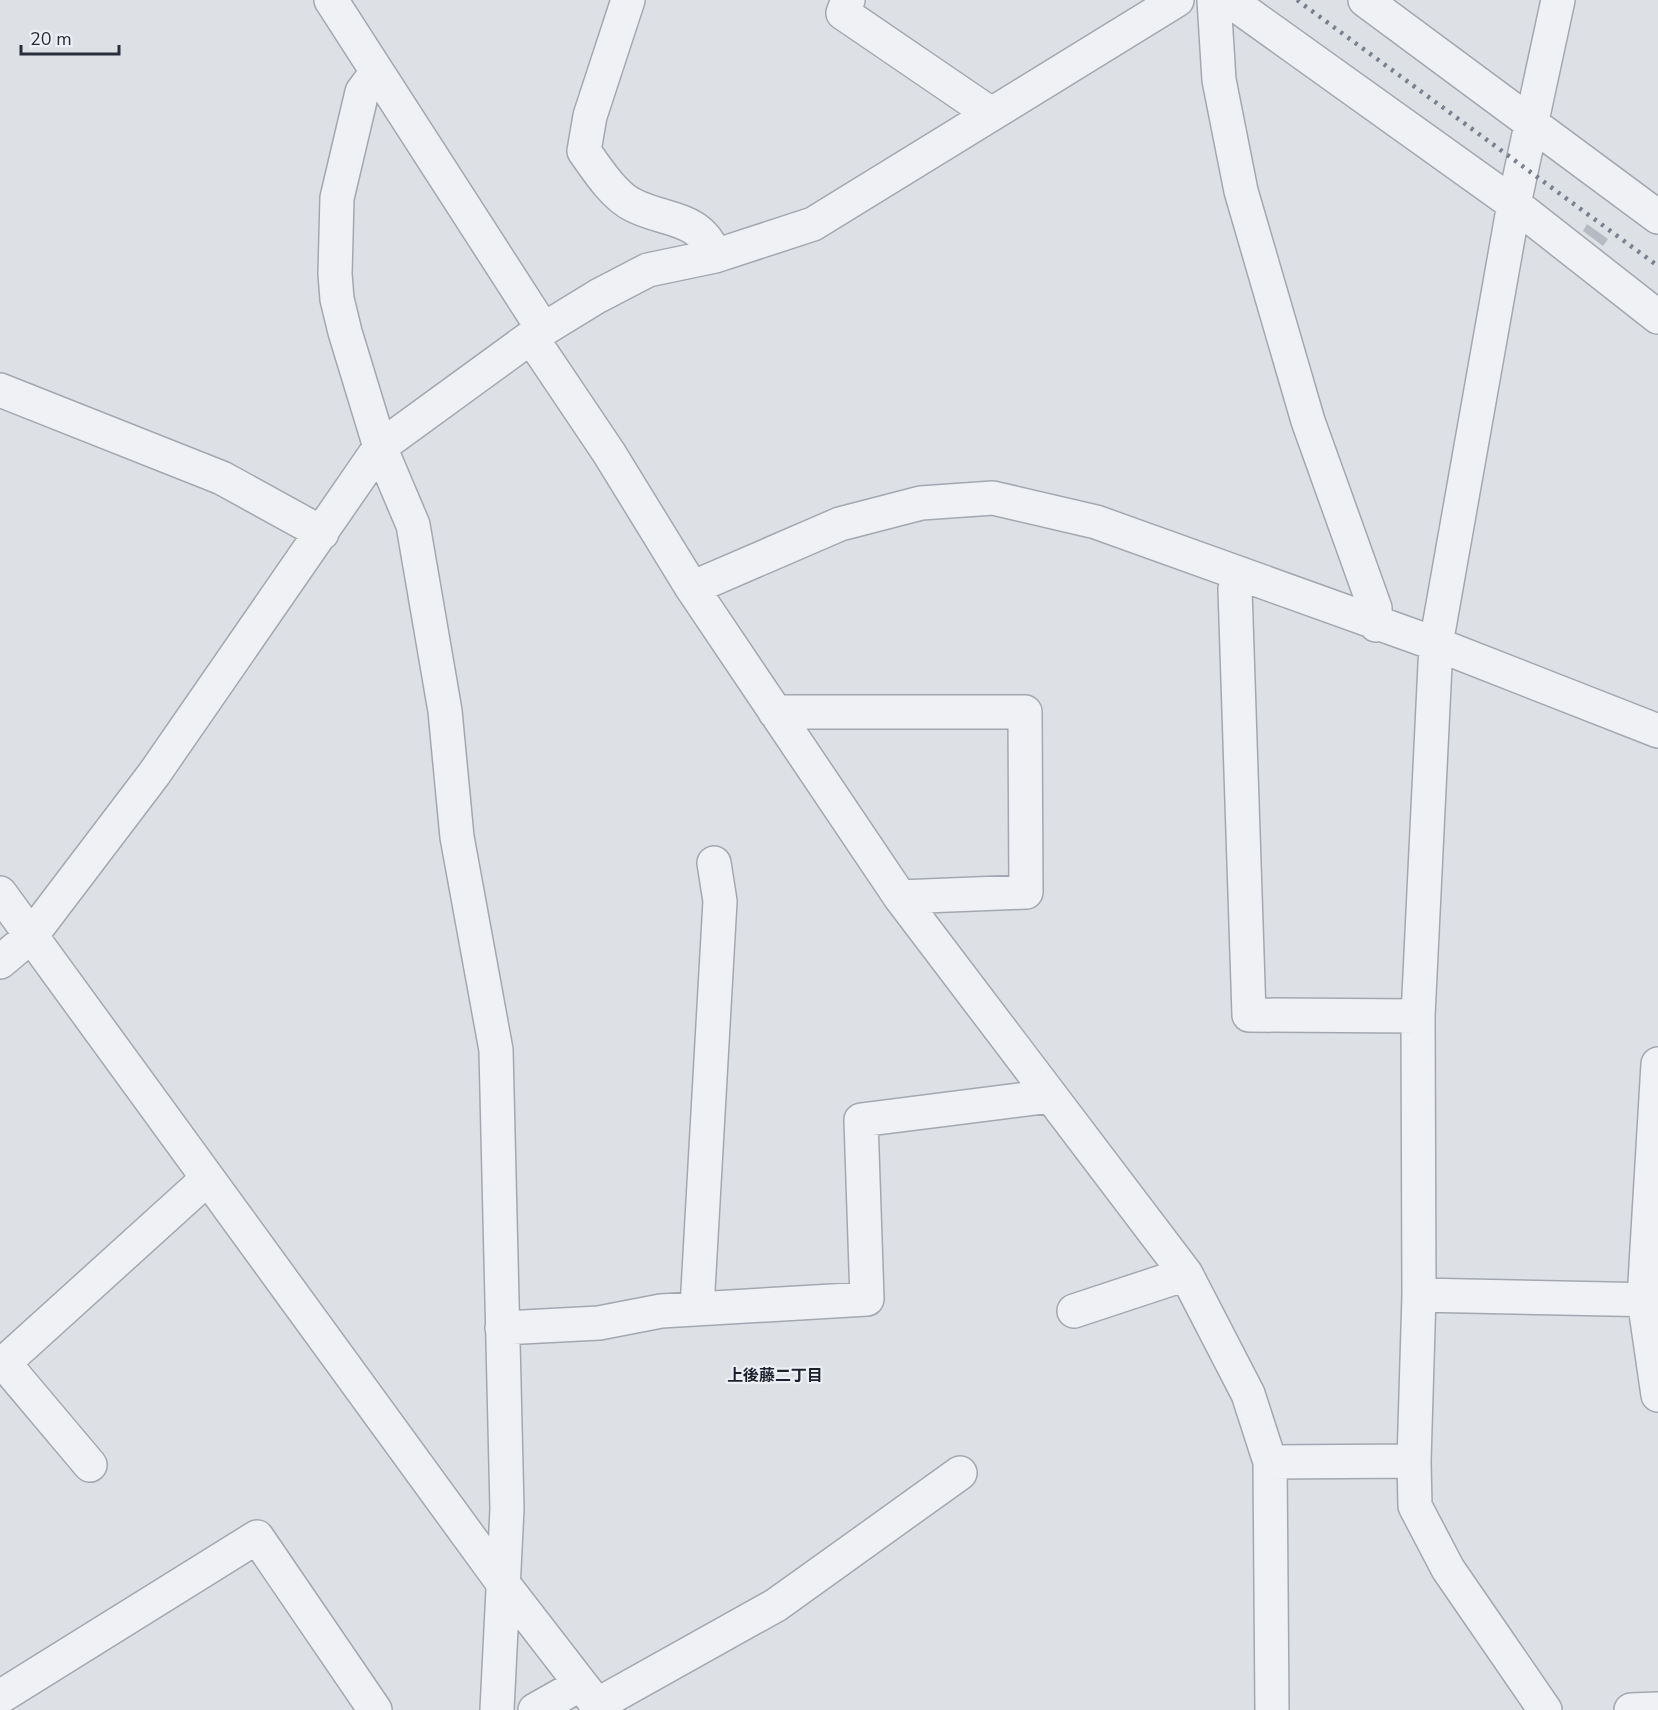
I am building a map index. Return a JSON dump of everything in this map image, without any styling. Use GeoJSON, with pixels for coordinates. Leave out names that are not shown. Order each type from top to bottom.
{"type":"FeatureCollection","features":[{"type":"Feature","properties":{"kind":"street"},"geometry":{"type":"LineString","coordinates":[[331,0],[692,588],[775,712],[900,897],[1186,1274],[1248,1394],[1270,1462],[1272,1710]]}},
{"type":"Feature","properties":{"kind":"street"},"geometry":{"type":"LineString","coordinates":[[628,0],[590,116],[584,151],[602,177],[632,205],[674,217],[702,233],[715,256]]}},
{"type":"Feature","properties":{"kind":"street"},"geometry":{"type":"LineString","coordinates":[[0,962],[31,936],[154,774],[380,447],[537,333],[648,270],[715,256],[813,224],[1177,0]]}},
{"type":"Feature","properties":{"kind":"street"},"geometry":{"type":"LineString","coordinates":[[1214,0],[1219,80],[1240,191],[1308,421],[1375,608],[1377,625]]}},
{"type":"Feature","properties":{"kind":"street"},"geometry":{"type":"LineString","coordinates":[[1229,0],[1514,204],[1658,317]]}},
{"type":"Feature","properties":{"kind":"street"},"geometry":{"type":"LineString","coordinates":[[1365,0],[1658,217]]}},
{"type":"Feature","properties":{"kind":"street"},"geometry":{"type":"LineString","coordinates":[[1545,1710],[1448,1569],[1415,1506],[1414,1461],[1419,1295],[1418,1016],[1436,644],[1514,204],[1558,0]]}},
{"type":"Feature","properties":{"kind":"street"},"geometry":{"type":"LineString","coordinates":[[838,4],[991,114]]}},
{"type":"Feature","properties":{"kind":"street"},"geometry":{"type":"LineString","coordinates":[[376,73],[362,92],[337,198],[334,274],[345,332],[380,447],[413,525],[445,711],[457,837],[496,1050],[507,1509],[497,1710]]}},
{"type":"Feature","properties":{"kind":"street"},"geometry":{"type":"LineString","coordinates":[[0,390],[222,478],[322,533]]}},
{"type":"Feature","properties":{"kind":"street"},"geometry":{"type":"LineString","coordinates":[[692,588],[840,524],[921,503],[993,498],[1096,522],[1377,625],[1436,644],[1658,731]]}},
{"type":"Feature","properties":{"kind":"street"},"geometry":{"type":"LineString","coordinates":[[1239,574],[1235,589],[1249,1015],[1418,1016]]}},
{"type":"Feature","properties":{"kind":"street"},"geometry":{"type":"LineString","coordinates":[[775,712],[1025,712],[1026,892],[900,897]]}},
{"type":"Feature","properties":{"kind":"street"},"geometry":{"type":"LineString","coordinates":[[697,1308],[720,902],[714,863]]}},
{"type":"Feature","properties":{"kind":"street"},"geometry":{"type":"LineString","coordinates":[[0,893],[502,1582],[593,1700]]}},
{"type":"Feature","properties":{"kind":"street"},"geometry":{"type":"LineString","coordinates":[[1658,1064],[1651,1300],[1658,1395]]}},
{"type":"Feature","properties":{"kind":"street"},"geometry":{"type":"LineString","coordinates":[[502,1328],[599,1323],[661,1311],[697,1308],[867,1299],[861,1120],[1051,1096]]}},
{"type":"Feature","properties":{"kind":"street"},"geometry":{"type":"LineString","coordinates":[[90,1464],[4,1363],[207,1179]]}},
{"type":"Feature","properties":{"kind":"street"},"geometry":{"type":"LineString","coordinates":[[1074,1311],[1186,1274]]}},
{"type":"Feature","properties":{"kind":"street"},"geometry":{"type":"LineString","coordinates":[[1419,1295],[1651,1300]]}},
{"type":"Feature","properties":{"kind":"street"},"geometry":{"type":"LineString","coordinates":[[1270,1462],[1414,1461]]}},
{"type":"Feature","properties":{"kind":"street"},"geometry":{"type":"LineString","coordinates":[[535,1710],[593,1700],[776,1605],[960,1473]]}},
{"type":"Feature","properties":{"kind":"street"},"geometry":{"type":"LineString","coordinates":[[0,1697],[257,1537],[374,1710]]}},
{"type":"Feature","properties":{"kind":"street"},"geometry":{"type":"LineString","coordinates":[[1631,1710],[1658,1709]]}},
{"type":"Feature","properties":{"kind":"building"},"geometry":{"type":"Polygon","coordinates":[[[1587,224],[1608,239],[1603,246],[1583,231],[1587,224]]]}},
{"type":"Feature","properties":{"kind":"railway"},"geometry":{"type":"LineString","coordinates":[[1297,0],[1658,266]]}},
{"type":"Feature","properties":{"kind":"district","name":"上後藤二丁目"},"geometry":{"type":"Point","coordinates":[775,1376]}}]}
